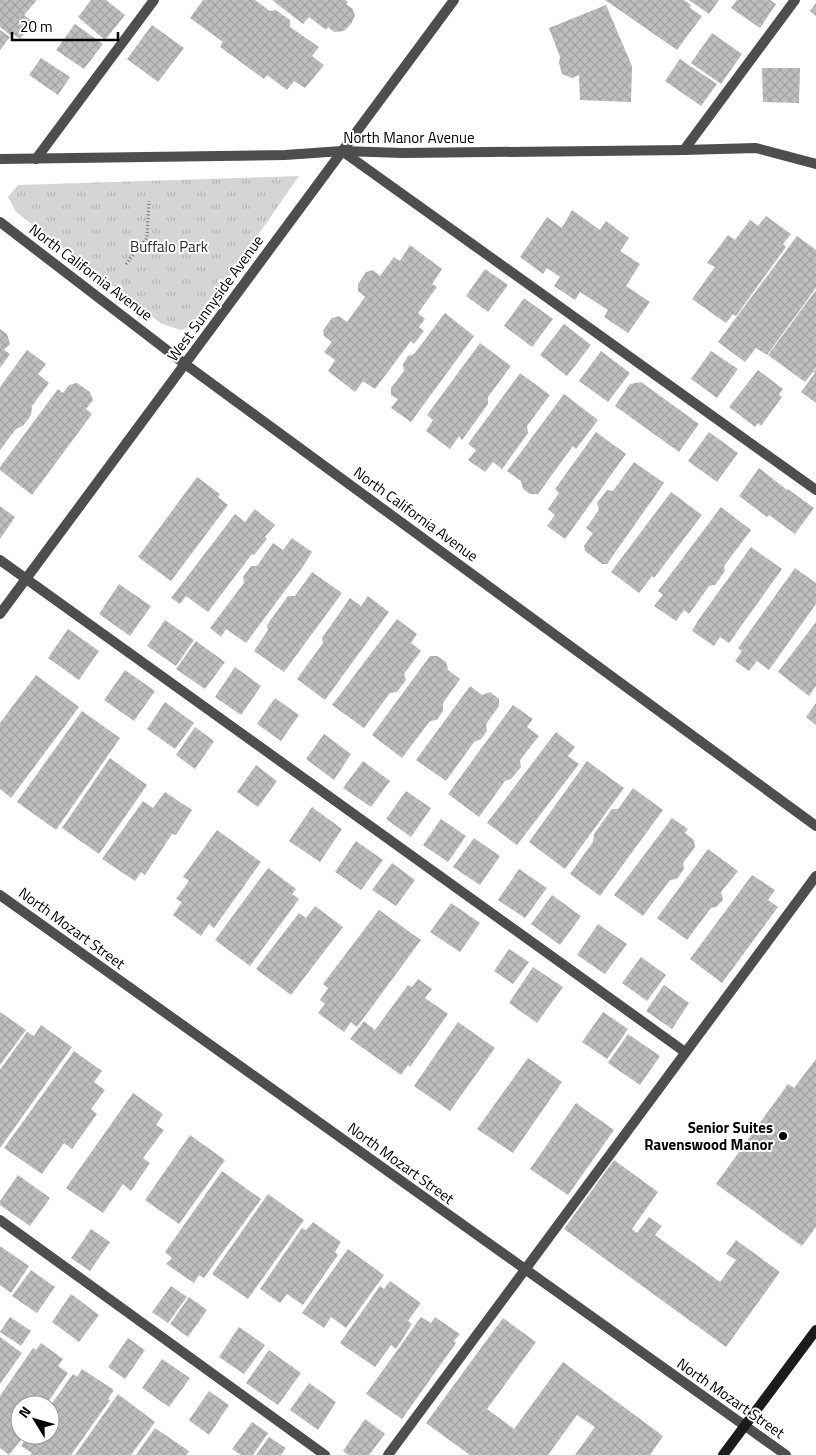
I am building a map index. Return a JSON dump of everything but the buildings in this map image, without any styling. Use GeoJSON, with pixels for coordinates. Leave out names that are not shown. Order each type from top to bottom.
{"type":"FeatureCollection","features":[{"type":"Feature","properties":{"kind":"main road"},"geometry":{"type":"LineString","coordinates":[[723,1455],[816,1330]]}},
{"type":"Feature","properties":{"kind":"street"},"geometry":{"type":"LineString","coordinates":[[36,160],[154,0]]}},
{"type":"Feature","properties":{"kind":"street","name":"West Sunnyside Avenue"},"geometry":{"type":"LineString","coordinates":[[0,614],[454,0]]}},
{"type":"Feature","properties":{"kind":"street"},"geometry":{"type":"LineString","coordinates":[[684,150],[795,0]]}},
{"type":"Feature","properties":{"kind":"street","name":"North Manor Avenue"},"geometry":{"type":"LineString","coordinates":[[0,159],[36,160],[285,155],[342,151],[403,153],[756,148],[816,164]]}},
{"type":"Feature","properties":{"kind":"street"},"geometry":{"type":"LineString","coordinates":[[342,151],[816,490]]}},
{"type":"Feature","properties":{"kind":"street","name":"North California Avenue"},"geometry":{"type":"LineString","coordinates":[[0,222],[185,364],[816,826]]}},
{"type":"Feature","properties":{"kind":"street"},"geometry":{"type":"LineString","coordinates":[[0,560],[685,1052]]}},
{"type":"Feature","properties":{"kind":"street"},"geometry":{"type":"LineString","coordinates":[[388,1455],[816,876]]}},
{"type":"Feature","properties":{"kind":"street","name":"North Mozart Street"},"geometry":{"type":"LineString","coordinates":[[0,895],[786,1455]]}},
{"type":"Feature","properties":{"kind":"street"},"geometry":{"type":"LineString","coordinates":[[0,1220],[325,1455]]}},
{"type":"Feature","properties":{"kind":"path"},"geometry":{"type":"LineString","coordinates":[[126,264],[148,238],[149,201]]}},
{"type":"Feature","properties":{"kind":"green space","name":"Buffalo Park"},"geometry":{"type":"Polygon","coordinates":[[[299,176],[196,324],[181,330],[162,324],[16,212],[8,197],[18,185],[299,176]]]}},
{"type":"Feature","properties":{"kind":"place","name":"Senior Suites Ravenswood Manor"},"geometry":{"type":"Point","coordinates":[783,1136]}}]}
